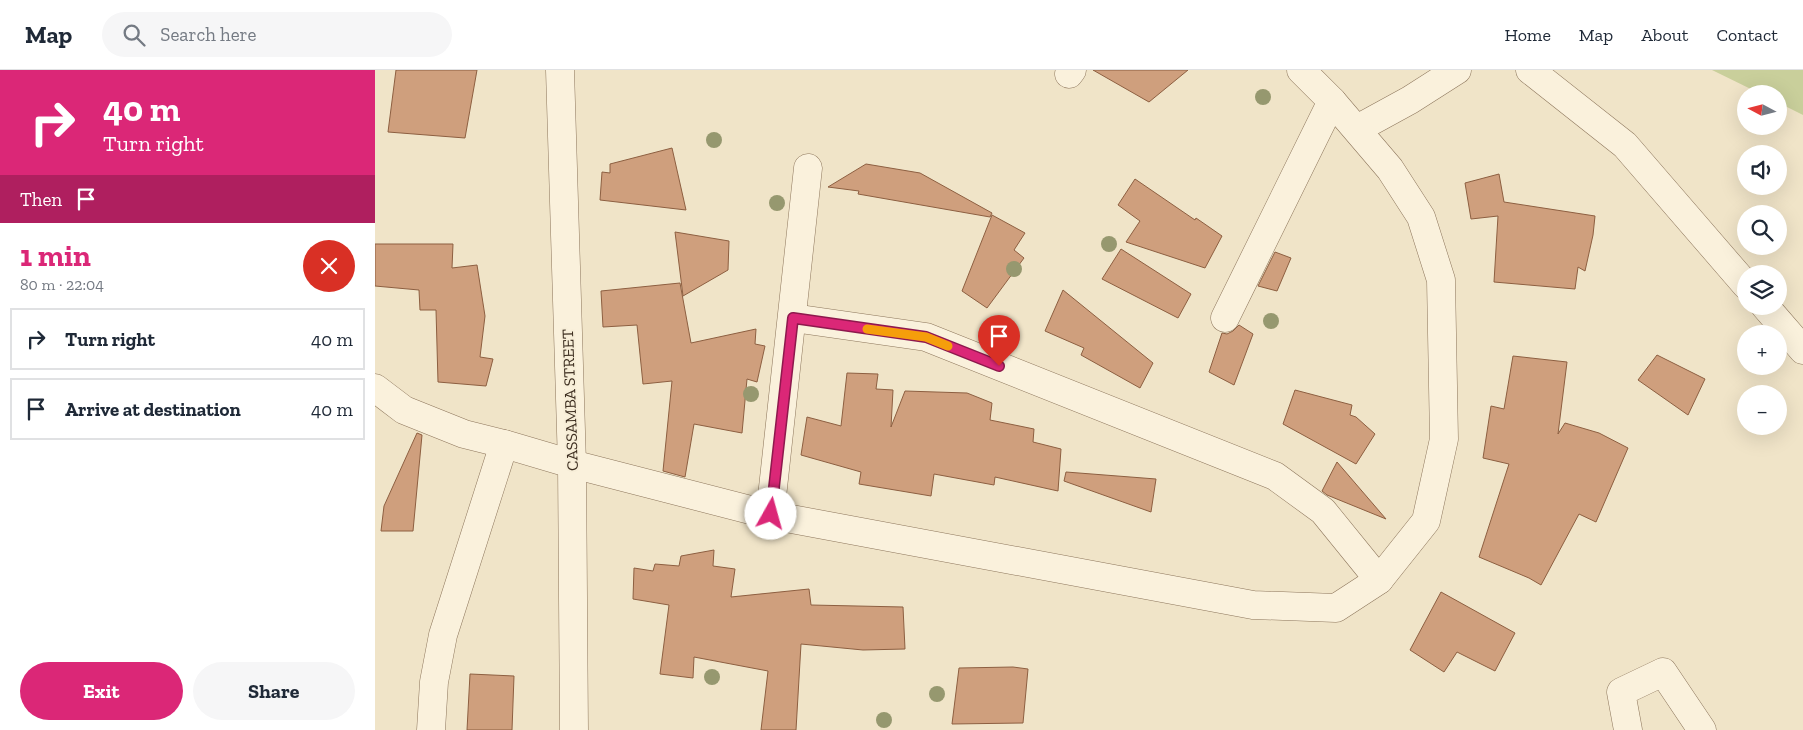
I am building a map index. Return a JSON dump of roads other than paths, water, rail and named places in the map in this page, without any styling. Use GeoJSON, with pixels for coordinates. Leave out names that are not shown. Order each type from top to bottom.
{"type":"FeatureCollection","features":[{"type":"Feature","properties":{"kind":"street","name":"CASSAMBA STREET"},"geometry":{"type":"LineString","coordinates":[[560,70],[572,464],[574,730]]}},
{"type":"Feature","properties":{"kind":"street"},"geometry":{"type":"LineString","coordinates":[[375,388],[404,410],[464,434],[572,464],[771,514],[1253,605],[1336,608],[1379,580],[1427,521],[1444,439],[1441,280],[1421,217],[1390,169],[1332,101],[1301,70]]}},
{"type":"Feature","properties":{"kind":"street"},"geometry":{"type":"LineString","coordinates":[[1357,129],[1410,100],[1457,70]]}},
{"type":"Feature","properties":{"kind":"street"},"geometry":{"type":"LineString","coordinates":[[1530,70],[1625,145],[1737,275]]}},
{"type":"Feature","properties":{"kind":"street"},"geometry":{"type":"LineString","coordinates":[[1225,318],[1332,101]]}},
{"type":"Feature","properties":{"kind":"street"},"geometry":{"type":"LineString","coordinates":[[771,514],[808,168]]}},
{"type":"Feature","properties":{"kind":"street"},"geometry":{"type":"LineString","coordinates":[[1773,315],[1803,350]]}},
{"type":"Feature","properties":{"kind":"street"},"geometry":{"type":"LineString","coordinates":[[793,318],[926,337],[1275,476],[1323,511],[1379,580]]}},
{"type":"Feature","properties":{"kind":"street"},"geometry":{"type":"LineString","coordinates":[[431,730],[434,682],[443,635],[504,444]]}},
{"type":"Feature","properties":{"kind":"street"},"geometry":{"type":"LineString","coordinates":[[1628,730],[1621,692],[1663,672],[1702,730]]}}]}
